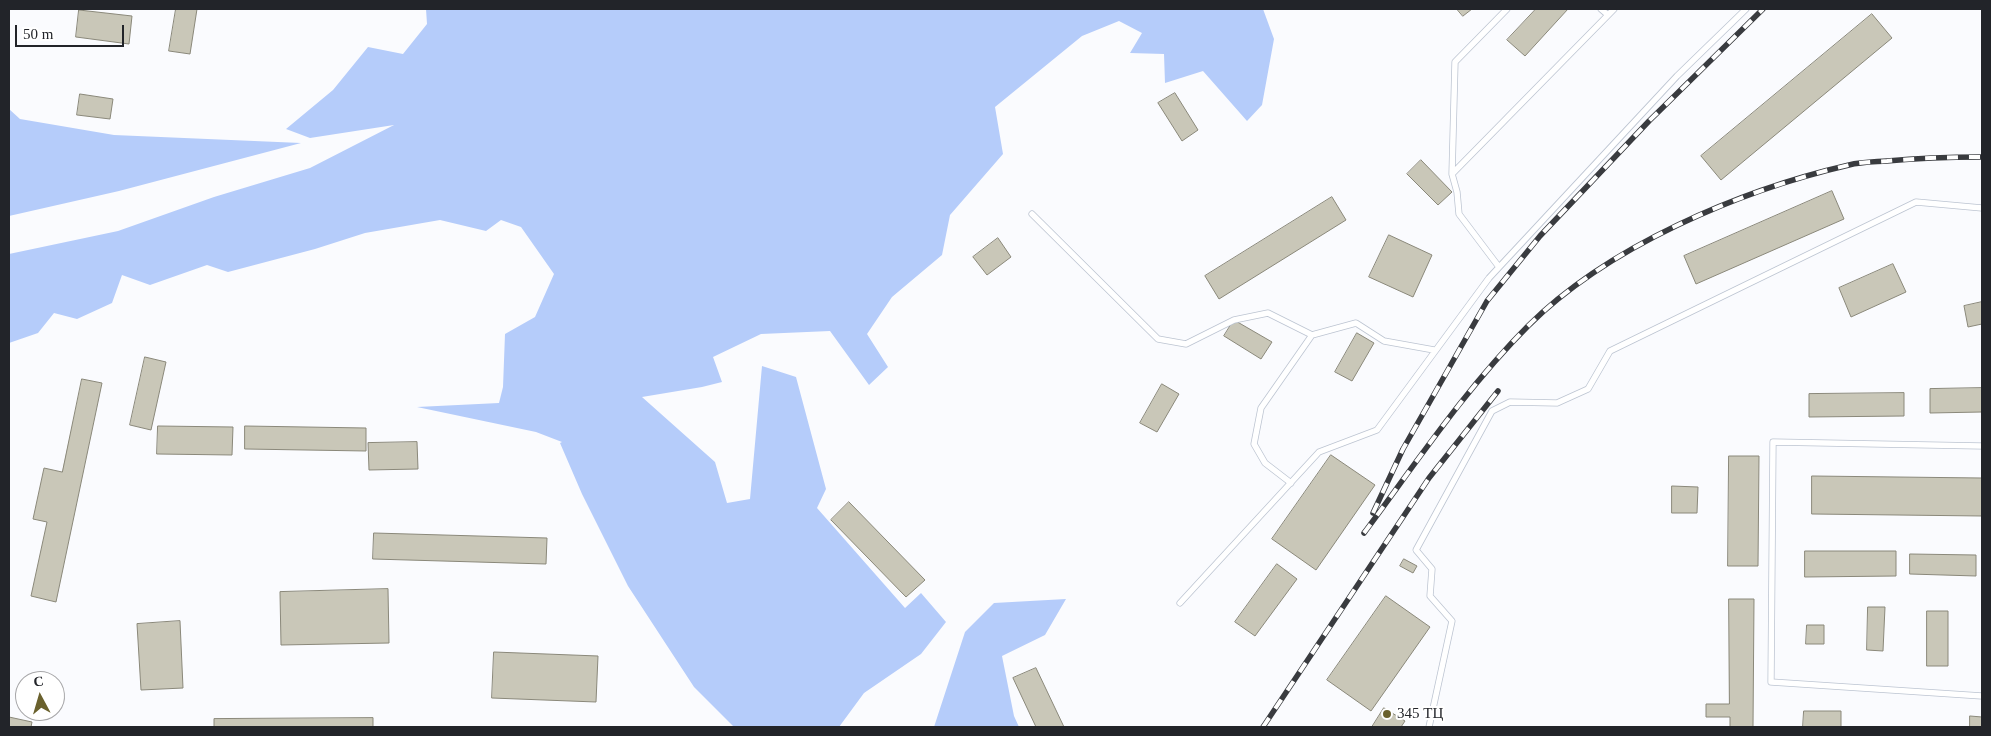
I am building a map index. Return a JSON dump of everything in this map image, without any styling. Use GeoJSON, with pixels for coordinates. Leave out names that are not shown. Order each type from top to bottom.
{"type":"FeatureCollection","features":[{"type":"Feature","properties":{"kind":"lane"},"geometry":{"type":"LineString","coordinates":[[1499,267],[1459,214],[1457,192],[1452,174],[1455,62],[1507,9]]}},
{"type":"Feature","properties":{"kind":"lane"},"geometry":{"type":"LineString","coordinates":[[1601,9],[1608,15]]}},
{"type":"Feature","properties":{"kind":"lane"},"geometry":{"type":"LineString","coordinates":[[1452,174],[1614,9]]}},
{"type":"Feature","properties":{"kind":"lane"},"geometry":{"type":"LineString","coordinates":[[1180,603],[1319,452],[1377,430],[1434,350],[1499,267],[1677,76],[1746,9]]}},
{"type":"Feature","properties":{"kind":"lane"},"geometry":{"type":"LineString","coordinates":[[1429,727],[1452,621],[1430,596],[1432,569],[1416,550],[1492,411],[1510,402],[1557,403],[1588,389],[1610,351],[1916,202],[1982,208]]}},
{"type":"Feature","properties":{"kind":"lane"},"geometry":{"type":"LineString","coordinates":[[1032,214],[1158,339],[1186,344],[1234,320],[1268,313],[1312,335]]}},
{"type":"Feature","properties":{"kind":"lane"},"geometry":{"type":"LineString","coordinates":[[1291,483],[1265,463],[1254,444],[1261,408],[1312,335],[1356,323],[1384,341],[1434,350]]}},
{"type":"Feature","properties":{"kind":"lane"},"geometry":{"type":"LineString","coordinates":[[1982,446],[1773,442],[1771,672],[1771,682],[1982,696]]}},
{"type":"Feature","properties":{"kind":"shaded area"},"geometry":{"type":"Polygon","coordinates":[[[426,9],[1263,9],[1274,39],[1262,105],[1247,121],[1203,71],[1165,83],[1164,54],[1130,53],[1142,33],[1119,21],[1082,36],[995,107],[1003,154],[950,215],[942,255],[892,297],[867,334],[888,367],[869,385],[830,331],[761,334],[713,357],[722,382],[642,397],[715,462],[727,503],[750,499],[762,366],[796,377],[826,489],[817,508],[905,608],[921,593],[946,622],[921,654],[864,693],[839,727],[734,727],[694,687],[628,586],[582,494],[560,443],[562,442],[536,432],[417,407],[499,403],[503,387],[505,334],[535,317],[554,274],[521,227],[501,220],[486,231],[440,220],[365,233],[315,249],[228,272],[207,265],[150,285],[122,275],[112,303],[77,319],[54,313],[38,333],[9,343],[9,254],[118,231],[214,197],[310,168],[394,125],[310,138],[286,129],[333,90],[368,47],[403,54],[427,24],[426,9]]]}},
{"type":"Feature","properties":{"kind":"shaded area"},"geometry":{"type":"Polygon","coordinates":[[[9,109],[20,119],[114,135],[301,143],[119,191],[9,216],[9,109]]]}},
{"type":"Feature","properties":{"kind":"shaded area"},"geometry":{"type":"Polygon","coordinates":[[[1066,599],[1045,635],[1002,656],[1014,716],[1019,727],[934,727],[965,632],[994,603],[1066,599]]]}},
{"type":"Feature","properties":{"kind":"building"},"geometry":{"type":"Polygon","coordinates":[[[176,9],[197,9],[190,54],[169,51],[176,9]]]}},
{"type":"Feature","properties":{"kind":"building"},"geometry":{"type":"Polygon","coordinates":[[[1457,9],[1472,9],[1463,16],[1457,9]]]}},
{"type":"Feature","properties":{"kind":"building"},"geometry":{"type":"Polygon","coordinates":[[[1536,9],[1568,9],[1525,56],[1507,40],[1536,9]]]}},
{"type":"Feature","properties":{"kind":"building"},"geometry":{"type":"Polygon","coordinates":[[[79,10],[132,16],[129,44],[76,37],[79,10]]]}},
{"type":"Feature","properties":{"kind":"building"},"geometry":{"type":"Polygon","coordinates":[[[1872,14],[1892,38],[1721,180],[1701,156],[1872,14]]]}},
{"type":"Feature","properties":{"kind":"building"},"geometry":{"type":"Polygon","coordinates":[[[1175,93],[1198,130],[1182,141],[1158,103],[1175,93]]]}},
{"type":"Feature","properties":{"kind":"building"},"geometry":{"type":"Polygon","coordinates":[[[80,94],[113,99],[110,119],[77,115],[80,94]]]}},
{"type":"Feature","properties":{"kind":"building"},"geometry":{"type":"Polygon","coordinates":[[[1421,160],[1452,192],[1438,205],[1407,174],[1421,160]]]}},
{"type":"Feature","properties":{"kind":"building"},"geometry":{"type":"Polygon","coordinates":[[[1832,191],[1844,219],[1696,284],[1684,256],[1832,191]]]}},
{"type":"Feature","properties":{"kind":"building"},"geometry":{"type":"Polygon","coordinates":[[[1332,197],[1346,220],[1219,299],[1205,276],[1332,197]]]}},
{"type":"Feature","properties":{"kind":"building"},"geometry":{"type":"Polygon","coordinates":[[[1389,235],[1432,255],[1413,297],[1369,277],[1389,235]]]}},
{"type":"Feature","properties":{"kind":"building"},"geometry":{"type":"Polygon","coordinates":[[[998,238],[1011,257],[987,275],[973,257],[998,238]]]}},
{"type":"Feature","properties":{"kind":"building"},"geometry":{"type":"Polygon","coordinates":[[[1893,264],[1906,292],[1851,317],[1839,288],[1893,264]]]}},
{"type":"Feature","properties":{"kind":"building"},"geometry":{"type":"Polygon","coordinates":[[[1982,302],[1982,324],[1968,327],[1964,306],[1982,302]]]}},
{"type":"Feature","properties":{"kind":"building"},"geometry":{"type":"Polygon","coordinates":[[[1234,320],[1272,342],[1261,359],[1224,336],[1234,320]]]}},
{"type":"Feature","properties":{"kind":"building"},"geometry":{"type":"Polygon","coordinates":[[[1357,333],[1374,343],[1352,381],[1335,372],[1357,333]]]}},
{"type":"Feature","properties":{"kind":"building"},"geometry":{"type":"Polygon","coordinates":[[[145,357],[166,362],[151,430],[130,425],[145,357]]]}},
{"type":"Feature","properties":{"kind":"building"},"geometry":{"type":"Polygon","coordinates":[[[82,379],[102,383],[56,602],[31,596],[47,522],[33,519],[44,468],[62,472],[82,379]]]}},
{"type":"Feature","properties":{"kind":"building"},"geometry":{"type":"Polygon","coordinates":[[[1162,384],[1179,394],[1157,432],[1140,423],[1162,384]]]}},
{"type":"Feature","properties":{"kind":"building"},"geometry":{"type":"Polygon","coordinates":[[[1982,388],[1982,412],[1930,413],[1930,389],[1982,388]]]}},
{"type":"Feature","properties":{"kind":"building"},"geometry":{"type":"Polygon","coordinates":[[[1904,393],[1904,416],[1809,417],[1809,394],[1904,393]]]}},
{"type":"Feature","properties":{"kind":"building"},"geometry":{"type":"Polygon","coordinates":[[[158,426],[233,427],[232,455],[157,454],[158,426]]]}},
{"type":"Feature","properties":{"kind":"building"},"geometry":{"type":"Polygon","coordinates":[[[245,426],[366,428],[366,451],[245,449],[245,426]]]}},
{"type":"Feature","properties":{"kind":"building"},"geometry":{"type":"Polygon","coordinates":[[[417,442],[418,469],[369,470],[368,443],[417,442]]]}},
{"type":"Feature","properties":{"kind":"building"},"geometry":{"type":"Polygon","coordinates":[[[1331,455],[1375,485],[1316,570],[1272,539],[1331,455]]]}},
{"type":"Feature","properties":{"kind":"building"},"geometry":{"type":"Polygon","coordinates":[[[1729,456],[1759,456],[1758,566],[1728,566],[1729,456]]]}},
{"type":"Feature","properties":{"kind":"building"},"geometry":{"type":"Polygon","coordinates":[[[1812,476],[1982,478],[1982,516],[1812,514],[1812,476]]]}},
{"type":"Feature","properties":{"kind":"building"},"geometry":{"type":"Polygon","coordinates":[[[1672,486],[1698,487],[1697,513],[1672,513],[1672,486]]]}},
{"type":"Feature","properties":{"kind":"building"},"geometry":{"type":"Polygon","coordinates":[[[849,502],[925,580],[906,597],[831,520],[849,502]]]}},
{"type":"Feature","properties":{"kind":"building"},"geometry":{"type":"Polygon","coordinates":[[[374,533],[547,538],[546,564],[373,559],[374,533]]]}},
{"type":"Feature","properties":{"kind":"building"},"geometry":{"type":"Polygon","coordinates":[[[1805,551],[1896,551],[1896,576],[1805,577],[1805,551]]]}},
{"type":"Feature","properties":{"kind":"building"},"geometry":{"type":"Polygon","coordinates":[[[1910,554],[1976,555],[1976,576],[1910,574],[1910,554]]]}},
{"type":"Feature","properties":{"kind":"building"},"geometry":{"type":"Polygon","coordinates":[[[1404,559],[1417,566],[1413,573],[1400,566],[1404,559]]]}},
{"type":"Feature","properties":{"kind":"building"},"geometry":{"type":"Polygon","coordinates":[[[1277,564],[1297,579],[1255,636],[1235,622],[1277,564]]]}},
{"type":"Feature","properties":{"kind":"building"},"geometry":{"type":"Polygon","coordinates":[[[388,589],[389,643],[281,645],[280,592],[388,589]]]}},
{"type":"Feature","properties":{"kind":"building"},"geometry":{"type":"Polygon","coordinates":[[[1386,596],[1430,627],[1371,711],[1327,680],[1386,596]]]}},
{"type":"Feature","properties":{"kind":"building"},"geometry":{"type":"Polygon","coordinates":[[[1729,599],[1754,599],[1753,727],[1730,727],[1730,717],[1706,717],[1706,704],[1729,704],[1729,599]]]}},
{"type":"Feature","properties":{"kind":"building"},"geometry":{"type":"Polygon","coordinates":[[[1868,607],[1885,607],[1883,651],[1867,650],[1868,607]]]}},
{"type":"Feature","properties":{"kind":"building"},"geometry":{"type":"Polygon","coordinates":[[[1927,611],[1948,611],[1948,666],[1927,666],[1927,611]]]}},
{"type":"Feature","properties":{"kind":"building"},"geometry":{"type":"Polygon","coordinates":[[[180,621],[183,688],[141,690],[137,624],[180,621]]]}},
{"type":"Feature","properties":{"kind":"building"},"geometry":{"type":"Polygon","coordinates":[[[1807,625],[1824,625],[1824,644],[1806,644],[1807,625]]]}},
{"type":"Feature","properties":{"kind":"building"},"geometry":{"type":"Polygon","coordinates":[[[494,652],[598,656],[596,702],[492,698],[494,652]]]}},
{"type":"Feature","properties":{"kind":"building"},"geometry":{"type":"Polygon","coordinates":[[[1036,668],[1064,727],[1036,727],[1013,678],[1036,668]]]}},
{"type":"Feature","properties":{"kind":"building","name":"345 ТЦ"},"geometry":{"type":"Polygon","coordinates":[[[1384,708],[1405,721],[1401,727],[1372,727],[1384,708]]]}},
{"type":"Feature","properties":{"kind":"building"},"geometry":{"type":"Polygon","coordinates":[[[1804,711],[1841,711],[1841,727],[1803,727],[1804,711]]]}},
{"type":"Feature","properties":{"kind":"building"},"geometry":{"type":"Polygon","coordinates":[[[1970,716],[1982,717],[1982,727],[1970,727],[1970,716]]]}},
{"type":"Feature","properties":{"kind":"building"},"geometry":{"type":"Polygon","coordinates":[[[9,717],[15,718],[15,721],[32,722],[31,727],[9,727],[9,717]]]}},
{"type":"Feature","properties":{"kind":"building"},"geometry":{"type":"Polygon","coordinates":[[[373,718],[373,727],[214,727],[214,719],[373,718]]]}},
{"type":"Feature","properties":{"kind":"railway"},"geometry":{"type":"LineString","coordinates":[[1373,513],[1403,449],[1487,301],[1540,236],[1649,121],[1763,9]]}},
{"type":"Feature","properties":{"kind":"railway"},"geometry":{"type":"LineString","coordinates":[[1364,533],[1442,426],[1505,350],[1560,297],[1596,271],[1677,225],[1720,206],[1807,176],[1863,163],[1923,158],[1982,157]]}},
{"type":"Feature","properties":{"kind":"railway"},"geometry":{"type":"LineString","coordinates":[[1263,727],[1429,478],[1498,391]]}},
{"type":"Feature","properties":{"kind":"place","name":"345 ТЦ"},"geometry":{"type":"Point","coordinates":[1387,714]}}]}
